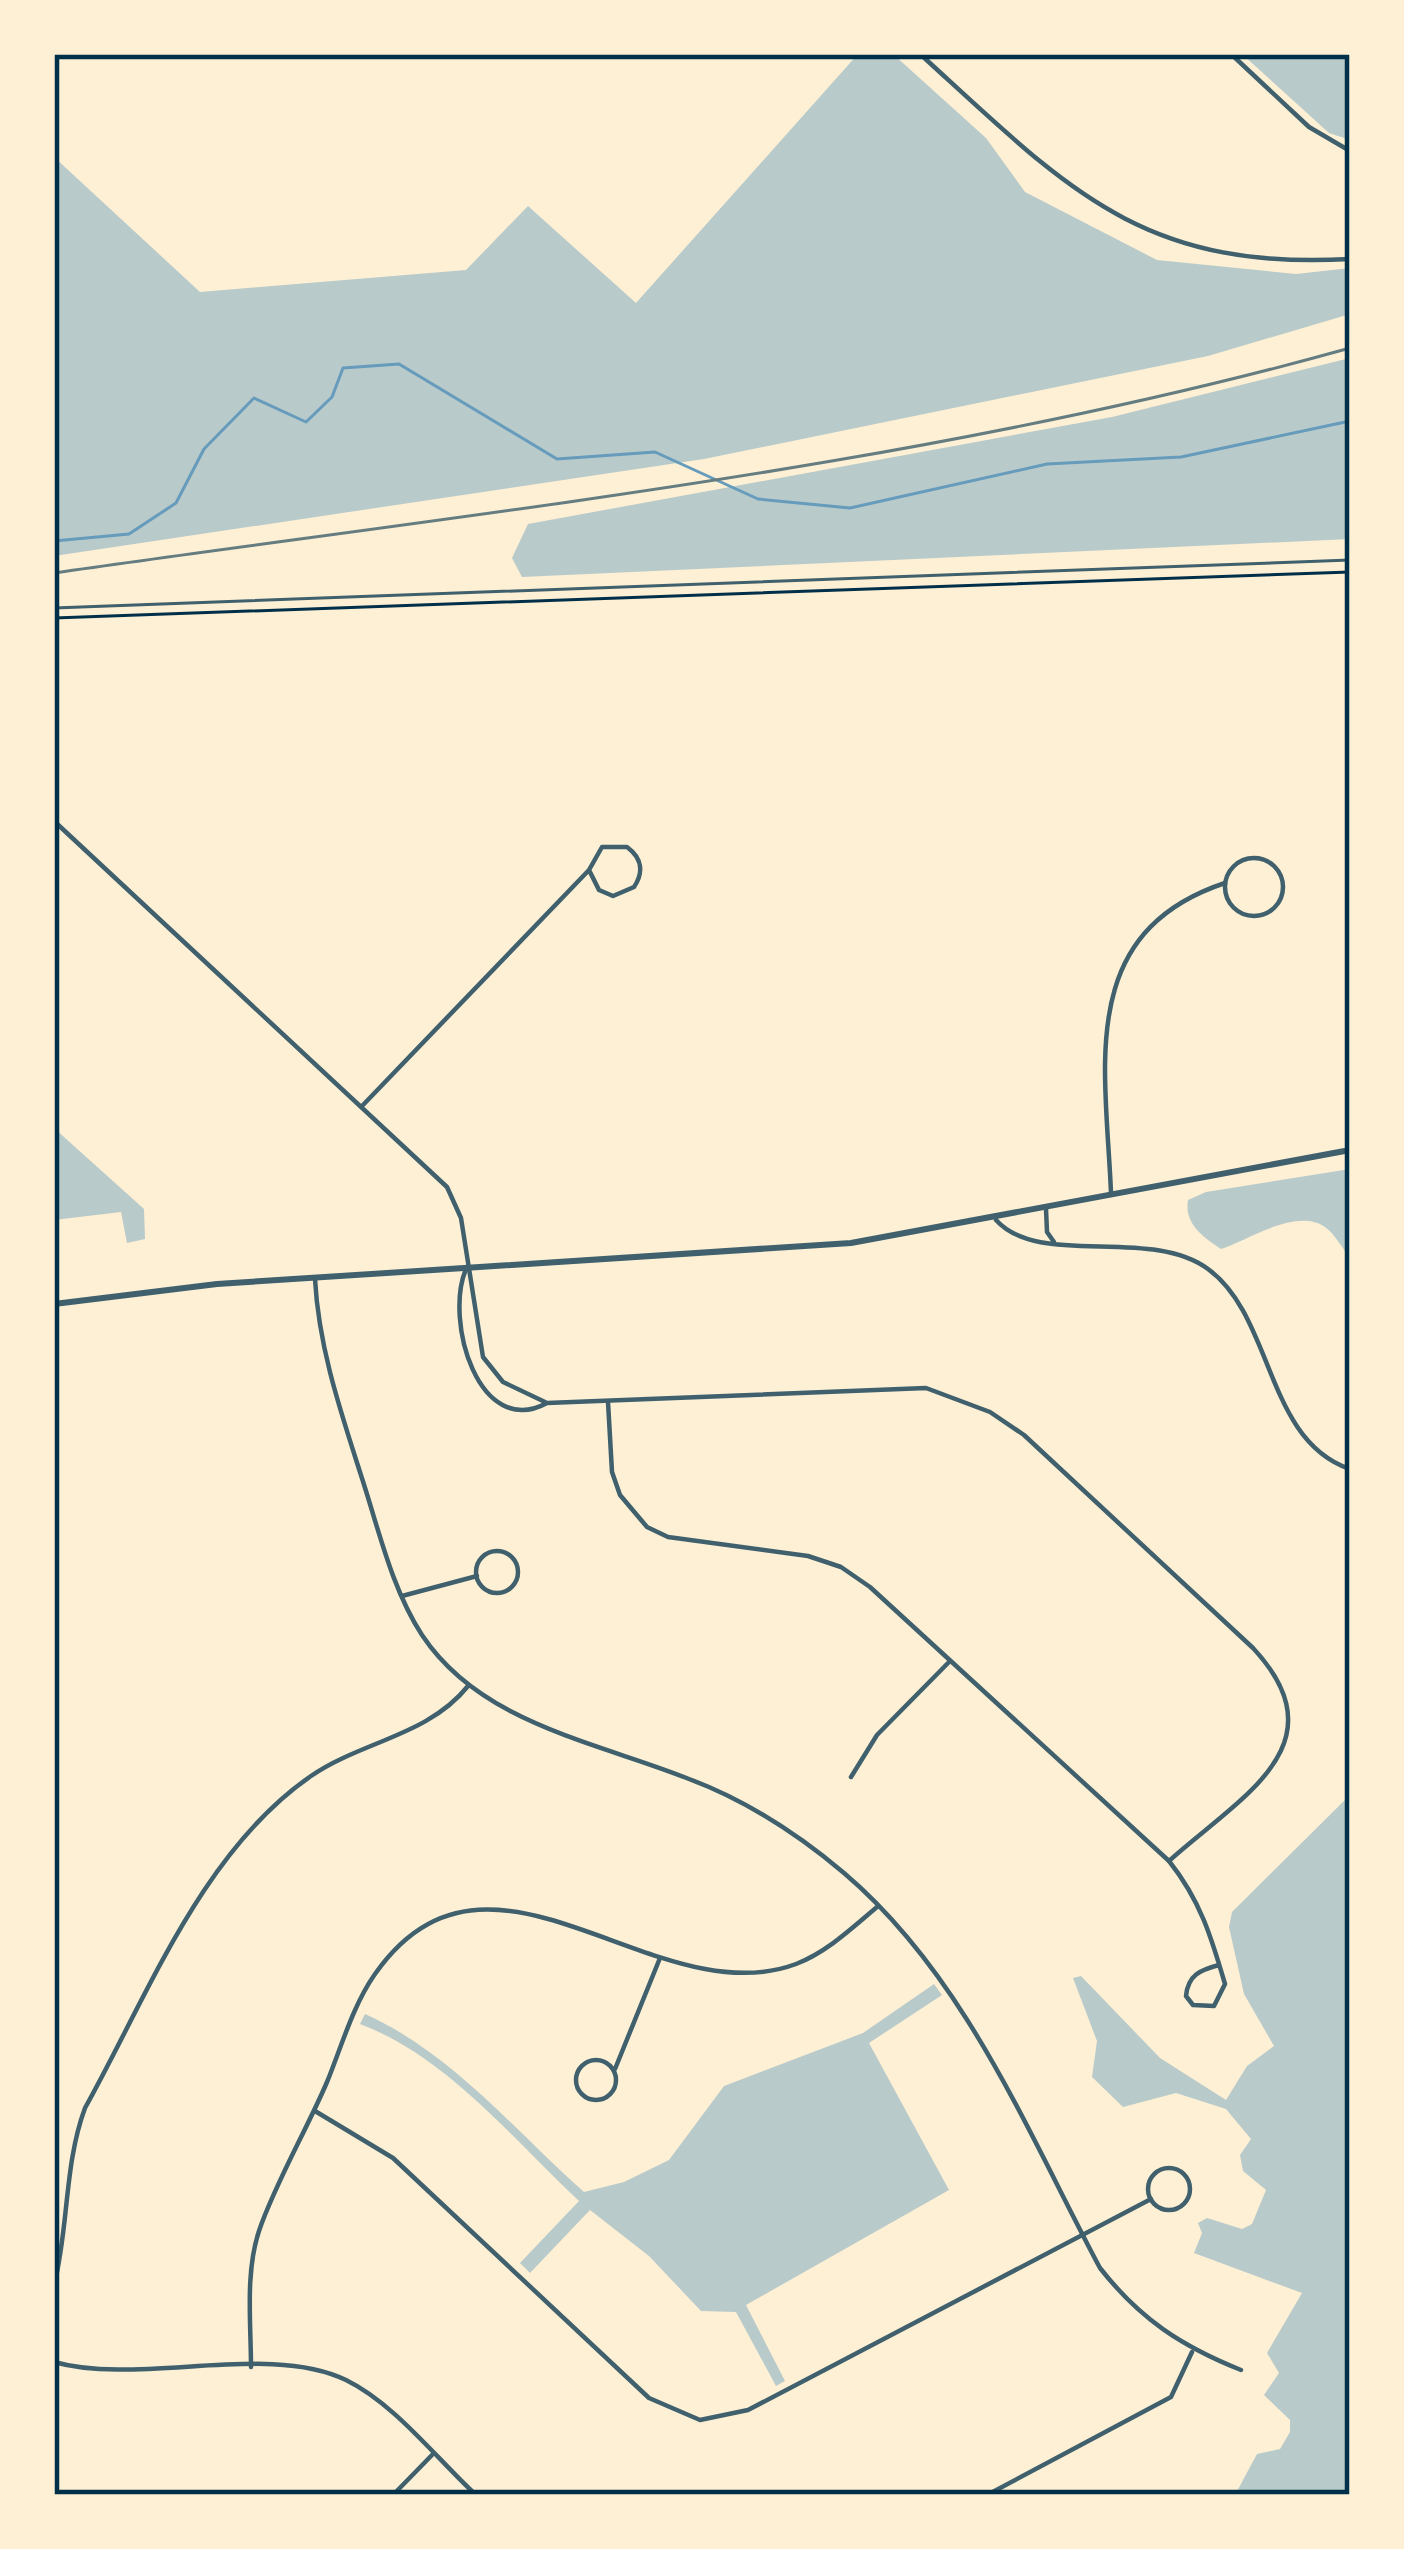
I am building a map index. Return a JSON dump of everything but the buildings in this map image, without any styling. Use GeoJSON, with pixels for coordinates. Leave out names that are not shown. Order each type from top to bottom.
{"type":"FeatureCollection","features":[{"type":"Feature","properties":{"kind":"street"},"geometry":{"type":"LineString","coordinates":[[920,54],[1059,181],[1124,223],[1192,248],[1249,260],[1350,259]]}},
{"type":"Feature","properties":{"kind":"street"},"geometry":{"type":"LineString","coordinates":[[1231,54],[1310,128],[1350,151]]}},
{"type":"Feature","properties":{"kind":"street"},"geometry":{"type":"LineString","coordinates":[[54,821],[447,1187],[461,1218],[483,1357],[502,1382],[547,1403],[926,1388],[991,1412],[1024,1435],[1252,1648],[1279,1676],[1291,1706],[1288,1744],[1271,1770],[1168,1861]]}},
{"type":"Feature","properties":{"kind":"street"},"geometry":{"type":"LineString","coordinates":[[363,1105],[589,870],[602,847],[619,844],[634,851],[641,873],[634,887],[614,896],[594,884],[589,870]]}},
{"type":"Feature","properties":{"kind":"street"},"geometry":{"type":"LineString","coordinates":[[1112,1193],[1104,1027],[1112,987],[1134,945],[1167,911],[1225,883],[1234,866],[1261,859],[1277,870],[1283,889],[1276,906],[1251,916],[1234,908],[1225,883]]}},
{"type":"Feature","properties":{"kind":"street"},"geometry":{"type":"LineString","coordinates":[[54,1304],[217,1284],[799,1248],[996,1220],[1112,1193],[1350,1150]]}},
{"type":"Feature","properties":{"kind":"street"},"geometry":{"type":"LineString","coordinates":[[1046,1209],[1047,1232],[1054,1241]]}},
{"type":"Feature","properties":{"kind":"street"},"geometry":{"type":"LineString","coordinates":[[996,1220],[1016,1236],[1172,1249],[1215,1274],[1231,1293],[1300,1430],[1319,1453],[1350,1468]]}},
{"type":"Feature","properties":{"kind":"street"},"geometry":{"type":"LineString","coordinates":[[466,1269],[456,1294],[461,1346],[473,1372],[494,1395],[520,1409],[532,1411],[547,1403]]}},
{"type":"Feature","properties":{"kind":"street"},"geometry":{"type":"LineString","coordinates":[[315,1280],[330,1373],[402,1596],[422,1635],[468,1686],[532,1722],[694,1780],[751,1809],[806,1844],[879,1906],[950,1992],[1082,2233],[1125,2300],[1153,2326],[1192,2351],[1241,2370]]}},
{"type":"Feature","properties":{"kind":"street"},"geometry":{"type":"LineString","coordinates":[[608,1402],[612,1472],[620,1495],[647,1527],[668,1537],[808,1556],[841,1567],[870,1586],[1168,1861],[1200,1905],[1219,1966],[1223,1998],[1214,2006],[1193,2005],[1187,1984],[1193,1975],[1219,1966]]}},
{"type":"Feature","properties":{"kind":"street"},"geometry":{"type":"LineString","coordinates":[[494,1552],[506,1553],[518,1569],[512,1587],[501,1593],[483,1587],[477,1576],[482,1558],[494,1552]]}},
{"type":"Feature","properties":{"kind":"street"},"geometry":{"type":"LineString","coordinates":[[402,1596],[477,1576]]}},
{"type":"Feature","properties":{"kind":"street"},"geometry":{"type":"LineString","coordinates":[[851,1778],[877,1735],[950,1661]]}},
{"type":"Feature","properties":{"kind":"street"},"geometry":{"type":"LineString","coordinates":[[54,2286],[66,2240],[72,2144],[85,2108],[218,1875],[244,1838],[310,1777],[429,1721],[468,1686]]}},
{"type":"Feature","properties":{"kind":"street"},"geometry":{"type":"LineString","coordinates":[[251,2367],[251,2276],[260,2229],[374,1975],[426,1926],[457,1915],[513,1909],[723,1974],[794,1965],[824,1950],[879,1906]]}},
{"type":"Feature","properties":{"kind":"street"},"geometry":{"type":"LineString","coordinates":[[614,2070],[602,2060],[588,2061],[576,2076],[578,2089],[594,2100],[607,2098],[616,2087],[614,2070],[660,1958]]}},
{"type":"Feature","properties":{"kind":"street"},"geometry":{"type":"LineString","coordinates":[[315,2111],[393,2158],[649,2398],[700,2420],[748,2410],[1150,2199]]}},
{"type":"Feature","properties":{"kind":"street"},"geometry":{"type":"LineString","coordinates":[[1168,2168],[1186,2176],[1190,2189],[1180,2206],[1161,2208],[1150,2199],[1148,2186],[1154,2173],[1168,2168]]}},
{"type":"Feature","properties":{"kind":"street"},"geometry":{"type":"LineString","coordinates":[[987,2495],[1171,2397],[1192,2351]]}},
{"type":"Feature","properties":{"kind":"street"},"geometry":{"type":"LineString","coordinates":[[54,2362],[93,2369],[319,2371],[372,2397],[476,2495]]}},
{"type":"Feature","properties":{"kind":"street"},"geometry":{"type":"LineString","coordinates":[[393,2495],[432,2455]]}},
{"type":"Feature","properties":{"kind":"lane"},"geometry":{"type":"LineString","coordinates":[[54,608],[1350,560]]}},
{"type":"Feature","properties":{"kind":"path"},"geometry":{"type":"LineString","coordinates":[[54,618],[1350,572]]}},
{"type":"Feature","properties":{"kind":"shaded area"},"geometry":{"type":"Polygon","coordinates":[[[858,54],[893,54],[986,138],[1025,192],[1157,260],[1296,274],[1350,268],[1350,314],[1208,356],[704,459],[54,556],[54,157],[200,292],[466,270],[528,206],[636,303],[858,54]]]}},
{"type":"Feature","properties":{"kind":"shaded area"},"geometry":{"type":"Polygon","coordinates":[[[1242,54],[1350,54],[1350,140],[1329,133],[1242,54]]]}},
{"type":"Feature","properties":{"kind":"shaded area"},"geometry":{"type":"Polygon","coordinates":[[[1350,358],[1350,539],[522,577],[512,558],[528,524],[1112,417],[1350,358]]]}},
{"type":"Feature","properties":{"kind":"shaded area"},"geometry":{"type":"Polygon","coordinates":[[[54,1128],[144,1209],[145,1239],[127,1243],[121,1212],[54,1220],[54,1128]]]}},
{"type":"Feature","properties":{"kind":"shaded area"},"geometry":{"type":"Polygon","coordinates":[[[1350,1169],[1350,1258],[1328,1230],[1313,1222],[1286,1223],[1221,1249],[1202,1235],[1189,1216],[1188,1200],[1206,1192],[1350,1169]]]}},
{"type":"Feature","properties":{"kind":"shaded area"},"geometry":{"type":"Polygon","coordinates":[[[1350,1795],[1350,2495],[1235,2495],[1257,2454],[1280,2449],[1290,2432],[1290,2420],[1264,2395],[1279,2373],[1267,2353],[1302,2293],[1194,2253],[1202,2233],[1198,2223],[1207,2218],[1242,2229],[1252,2224],[1266,2190],[1243,2171],[1240,2155],[1251,2139],[1226,2109],[1176,2093],[1123,2107],[1092,2077],[1097,2041],[1073,1978],[1081,1976],[1160,2058],[1226,2100],[1247,2066],[1274,2046],[1244,1994],[1229,1927],[1232,1912],[1350,1795]]]}},
{"type":"Feature","properties":{"kind":"shaded area"},"geometry":{"type":"Polygon","coordinates":[[[934,1984],[942,1995],[869,2043],[949,2190],[746,2305],[785,2381],[776,2386],[736,2312],[701,2311],[649,2256],[590,2210],[530,2273],[520,2263],[579,2201],[450,2078],[391,2038],[360,2024],[365,2014],[397,2030],[454,2071],[584,2192],[624,2182],[669,2160],[724,2086],[863,2033],[934,1984]]]}},
{"type":"Feature","properties":{"kind":"waterway"},"geometry":{"type":"LineString","coordinates":[[54,541],[129,534],[176,503],[204,449],[254,398],[306,422],[332,397],[343,368],[399,364],[557,459],[655,452],[758,499],[850,508],[1047,464],[1181,457],[1350,421]]}},
{"type":"Feature","properties":{"kind":"railway"},"geometry":{"type":"LineString","coordinates":[[54,573],[543,506],[869,455],[1191,389],[1350,348]]}}]}
